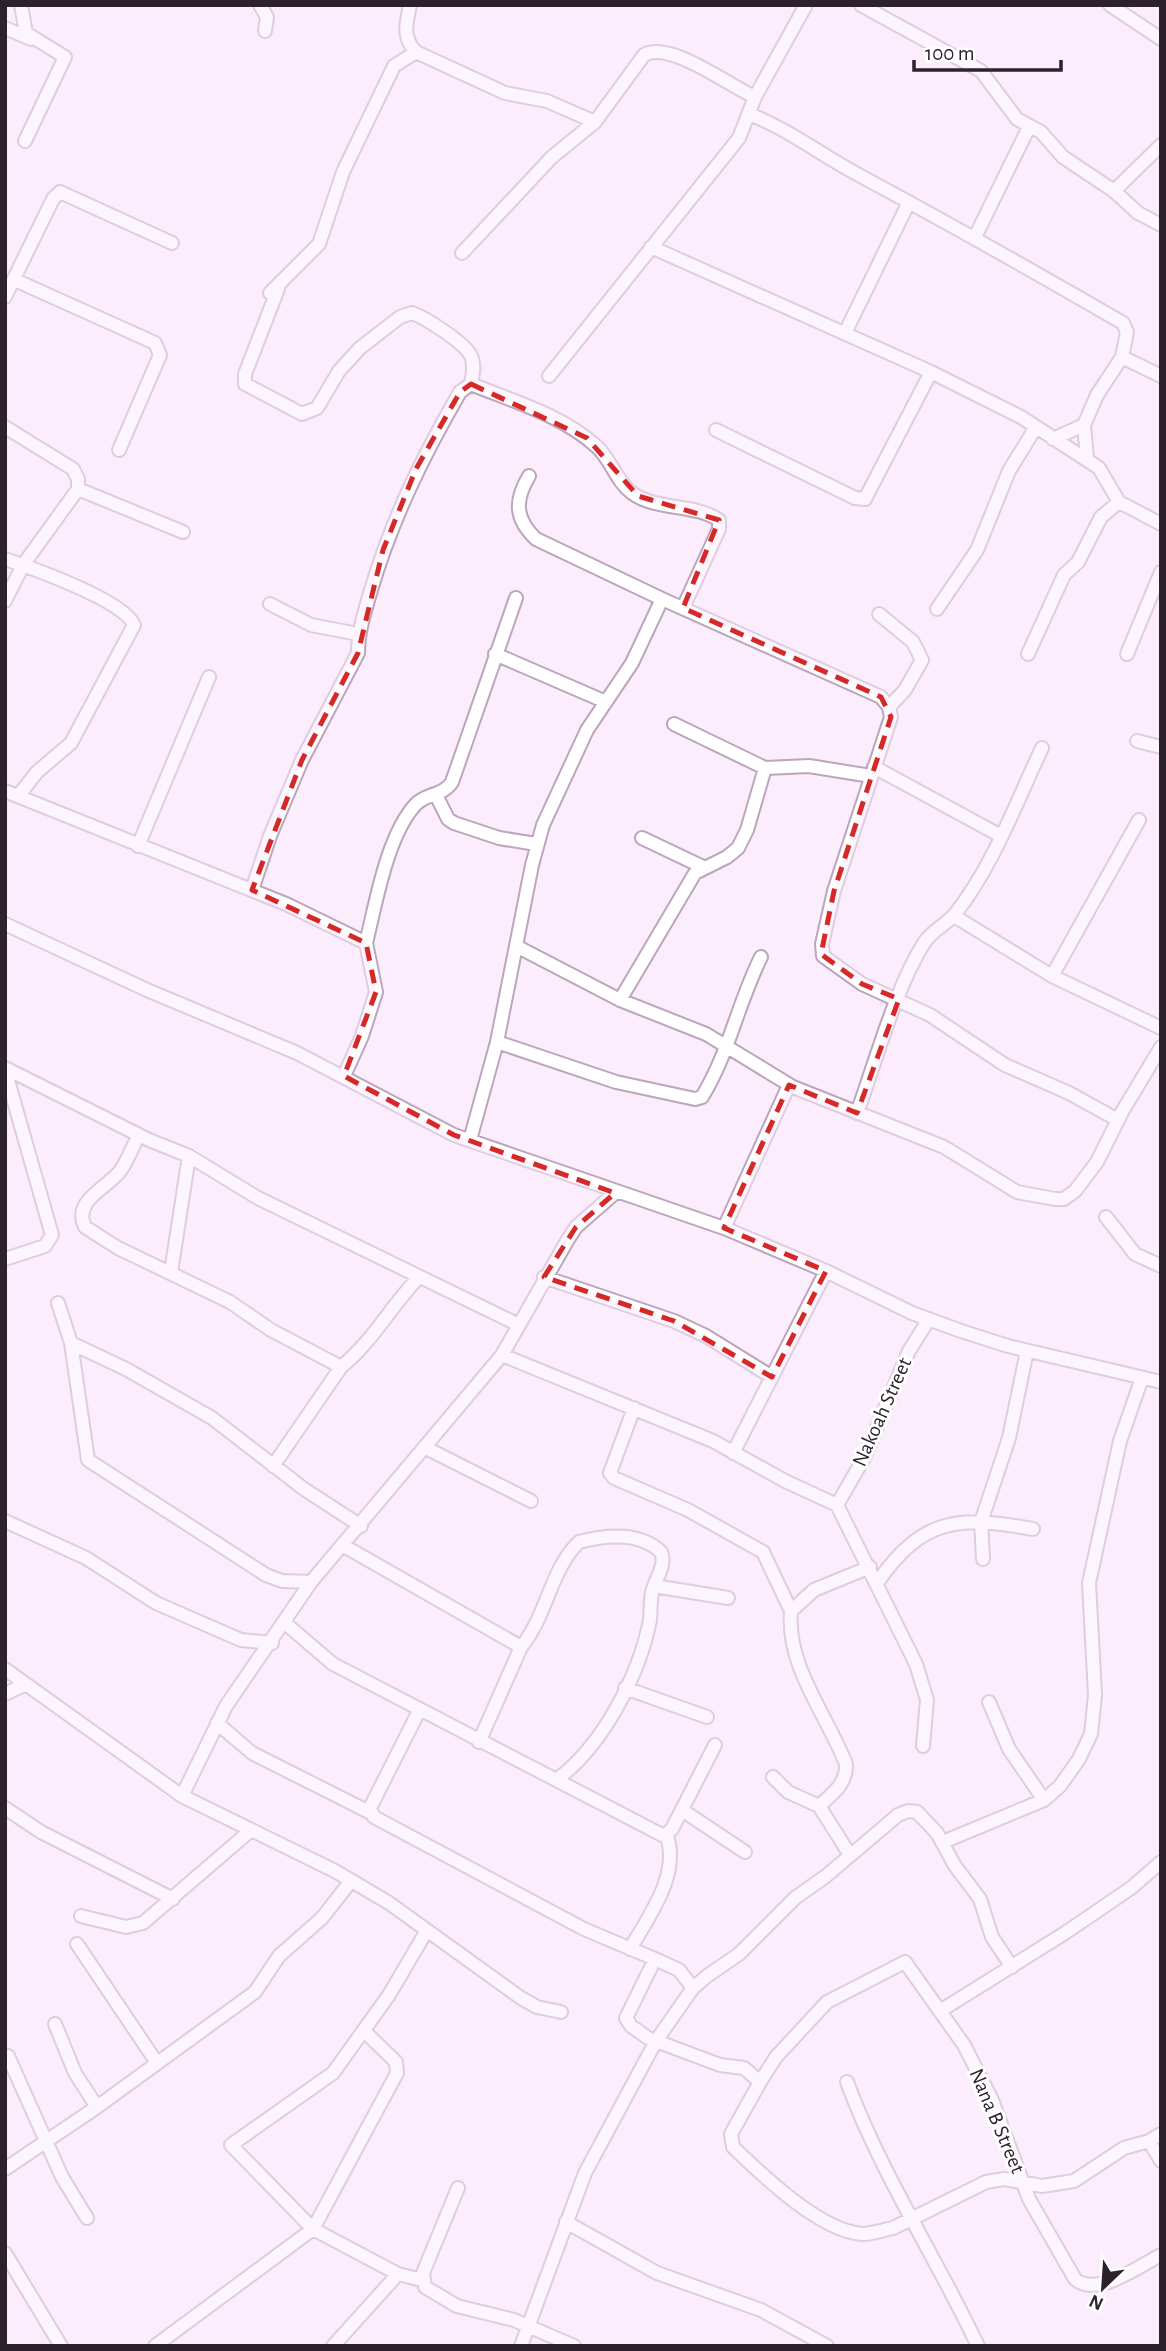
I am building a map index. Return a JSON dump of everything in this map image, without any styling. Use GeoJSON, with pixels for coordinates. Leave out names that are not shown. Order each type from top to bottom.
{"type":"FeatureCollection","features":[{"type":"Feature","properties":{"kind":"street"},"geometry":{"type":"LineString","coordinates":[[22,5],[23,28],[31,39]]}},
{"type":"Feature","properties":{"kind":"street"},"geometry":{"type":"LineString","coordinates":[[260,5],[267,17],[265,31]]}},
{"type":"Feature","properties":{"kind":"street"},"geometry":{"type":"LineString","coordinates":[[410,5],[405,29],[408,44],[416,52],[505,93],[547,101],[595,122]]}},
{"type":"Feature","properties":{"kind":"street"},"geometry":{"type":"LineString","coordinates":[[549,376],[739,138],[755,97],[806,5]]}},
{"type":"Feature","properties":{"kind":"street"},"geometry":{"type":"LineString","coordinates":[[861,5],[981,71],[1007,109],[1047,138],[1063,157],[1114,191],[1138,213],[1161,225]]}},
{"type":"Feature","properties":{"kind":"street"},"geometry":{"type":"LineString","coordinates":[[1110,5],[1128,10],[1161,39]]}},
{"type":"Feature","properties":{"kind":"street"},"geometry":{"type":"LineString","coordinates":[[5,28],[65,57],[25,141]]}},
{"type":"Feature","properties":{"kind":"street"},"geometry":{"type":"LineString","coordinates":[[416,52],[394,66],[343,172],[320,244],[272,291],[245,374],[247,388],[302,414],[311,412],[360,348],[400,317],[412,313],[466,349],[472,359],[471,384]]}},
{"type":"Feature","properties":{"kind":"street"},"geometry":{"type":"LineString","coordinates":[[462,253],[552,157],[595,122],[644,55],[650,52],[670,53],[755,97]]}},
{"type":"Feature","properties":{"kind":"street"},"geometry":{"type":"LineString","coordinates":[[749,114],[774,124],[975,237],[1046,282],[1123,323],[1128,332],[1122,357],[1097,395],[1084,425],[1087,459]]}},
{"type":"Feature","properties":{"kind":"street"},"geometry":{"type":"LineString","coordinates":[[975,237],[1029,127]]}},
{"type":"Feature","properties":{"kind":"street"},"geometry":{"type":"LineString","coordinates":[[1114,191],[1161,145]]}},
{"type":"Feature","properties":{"kind":"street"},"geometry":{"type":"LineString","coordinates":[[5,298],[53,199],[60,192],[172,243]]}},
{"type":"Feature","properties":{"kind":"street"},"geometry":{"type":"LineString","coordinates":[[845,333],[909,202]]}},
{"type":"Feature","properties":{"kind":"street"},"geometry":{"type":"LineString","coordinates":[[651,247],[931,372],[1036,427],[1099,468],[1119,502],[1161,524]]}},
{"type":"Feature","properties":{"kind":"street"},"geometry":{"type":"LineString","coordinates":[[15,280],[155,343],[160,355],[119,450]]}},
{"type":"Feature","properties":{"kind":"street"},"geometry":{"type":"LineString","coordinates":[[1122,357],[1161,376]]}},
{"type":"Feature","properties":{"kind":"street"},"geometry":{"type":"LineString","coordinates":[[716,430],[855,498],[865,499],[872,492],[931,372]]}},
{"type":"Feature","properties":{"kind":"street"},"geometry":{"type":"LineString","coordinates":[[471,384],[549,416],[587,438],[606,456],[621,482],[638,496],[688,507],[719,520],[719,529],[683,608]]}},
{"type":"Feature","properties":{"kind":"street"},"geometry":{"type":"LineString","coordinates":[[252,890],[270,836],[302,760],[358,653],[358,634],[383,550],[416,469],[460,392],[471,384]]}},
{"type":"Feature","properties":{"kind":"street"},"geometry":{"type":"LineString","coordinates":[[1053,439],[1084,425]]}},
{"type":"Feature","properties":{"kind":"street"},"geometry":{"type":"LineString","coordinates":[[937,609],[977,550],[1009,471],[1036,427]]}},
{"type":"Feature","properties":{"kind":"street"},"geometry":{"type":"LineString","coordinates":[[5,428],[73,469],[78,479],[78,489],[23,565],[5,601]]}},
{"type":"Feature","properties":{"kind":"street"},"geometry":{"type":"LineString","coordinates":[[529,476],[518,499],[517,510],[525,528],[536,539],[881,697],[889,707],[891,717],[834,891],[821,952],[826,961],[930,1015],[1005,1065],[1069,1093],[1118,1120]]}},
{"type":"Feature","properties":{"kind":"street"},"geometry":{"type":"LineString","coordinates":[[78,489],[183,531]]}},
{"type":"Feature","properties":{"kind":"street"},"geometry":{"type":"LineString","coordinates":[[1028,654],[1064,576],[1078,562],[1101,517],[1119,502]]}},
{"type":"Feature","properties":{"kind":"street"},"geometry":{"type":"LineString","coordinates":[[5,559],[87,592],[128,615],[134,625],[71,743],[37,772],[19,795]]}},
{"type":"Feature","properties":{"kind":"street"},"geometry":{"type":"LineString","coordinates":[[1127,654],[1161,572]]}},
{"type":"Feature","properties":{"kind":"street"},"geometry":{"type":"LineString","coordinates":[[344,1076],[362,1036],[376,992],[366,943],[392,847],[416,804],[436,795],[452,782],[516,598]]}},
{"type":"Feature","properties":{"kind":"street"},"geometry":{"type":"LineString","coordinates":[[470,1140],[497,1042],[536,844],[569,763],[632,663],[662,599]]}},
{"type":"Feature","properties":{"kind":"street"},"geometry":{"type":"LineString","coordinates":[[270,604],[311,625],[358,634]]}},
{"type":"Feature","properties":{"kind":"street"},"geometry":{"type":"LineString","coordinates":[[879,614],[913,642],[922,660],[905,690],[889,707]]}},
{"type":"Feature","properties":{"kind":"street"},"geometry":{"type":"LineString","coordinates":[[495,654],[606,702]]}},
{"type":"Feature","properties":{"kind":"street"},"geometry":{"type":"LineString","coordinates":[[138,846],[209,677]]}},
{"type":"Feature","properties":{"kind":"street"},"geometry":{"type":"LineString","coordinates":[[674,724],[765,768],[809,766],[873,771],[1001,836]]}},
{"type":"Feature","properties":{"kind":"street"},"geometry":{"type":"LineString","coordinates":[[1138,741],[1161,747]]}},
{"type":"Feature","properties":{"kind":"street"},"geometry":{"type":"LineString","coordinates":[[857,1112],[898,999],[924,943],[934,930],[954,916],[1001,836],[1042,748]]}},
{"type":"Feature","properties":{"kind":"street"},"geometry":{"type":"LineString","coordinates":[[620,1000],[681,895],[703,867],[727,858],[738,848],[747,830],[765,768]]}},
{"type":"Feature","properties":{"kind":"street"},"geometry":{"type":"LineString","coordinates":[[5,791],[252,890],[366,943]]}},
{"type":"Feature","properties":{"kind":"street"},"geometry":{"type":"LineString","coordinates":[[436,795],[448,819],[454,823],[499,838],[536,844]]}},
{"type":"Feature","properties":{"kind":"street"},"geometry":{"type":"LineString","coordinates":[[1052,976],[1139,820]]}},
{"type":"Feature","properties":{"kind":"street"},"geometry":{"type":"LineString","coordinates":[[642,838],[703,867]]}},
{"type":"Feature","properties":{"kind":"street"},"geometry":{"type":"LineString","coordinates":[[954,916],[1052,976],[1161,1028]]}},
{"type":"Feature","properties":{"kind":"street"},"geometry":{"type":"LineString","coordinates":[[5,924],[344,1076],[422,1121],[615,1193],[724,1228],[929,1319],[1027,1351],[1161,1382]]}},
{"type":"Feature","properties":{"kind":"street"},"geometry":{"type":"LineString","coordinates":[[516,946],[620,1000],[727,1045],[789,1085],[944,1147],[1017,1192],[1055,1199],[1064,1199],[1075,1191],[1097,1162],[1161,1047]]}},
{"type":"Feature","properties":{"kind":"street"},"geometry":{"type":"LineString","coordinates":[[497,1042],[616,1082],[695,1099],[702,1097],[727,1045],[743,992],[761,957]]}},
{"type":"Feature","properties":{"kind":"street"},"geometry":{"type":"LineString","coordinates":[[5,1069],[139,1135],[189,1156],[258,1198],[519,1325]]}},
{"type":"Feature","properties":{"kind":"street"},"geometry":{"type":"LineString","coordinates":[[5,1069],[52,1235],[45,1246],[5,1259]]}},
{"type":"Feature","properties":{"kind":"street"},"geometry":{"type":"LineString","coordinates":[[724,1228],[789,1085]]}},
{"type":"Feature","properties":{"kind":"street"},"geometry":{"type":"LineString","coordinates":[[139,1135],[120,1171],[86,1202],[82,1222],[96,1237],[230,1302],[271,1330],[341,1367]]}},
{"type":"Feature","properties":{"kind":"street"},"geometry":{"type":"LineString","coordinates":[[172,1272],[189,1156]]}},
{"type":"Feature","properties":{"kind":"street"},"geometry":{"type":"LineString","coordinates":[[182,1796],[217,1723],[311,1582],[361,1526],[502,1355],[544,1277],[576,1227],[615,1193]]}},
{"type":"Feature","properties":{"kind":"street"},"geometry":{"type":"LineString","coordinates":[[1106,1217],[1135,1254],[1161,1266]]}},
{"type":"Feature","properties":{"kind":"street"},"geometry":{"type":"LineString","coordinates":[[733,1453],[826,1271]]}},
{"type":"Feature","properties":{"kind":"street"},"geometry":{"type":"LineString","coordinates":[[273,1466],[341,1367],[365,1346],[398,1299],[419,1277]]}},
{"type":"Feature","properties":{"kind":"street"},"geometry":{"type":"LineString","coordinates":[[544,1277],[674,1321],[706,1336],[772,1377]]}},
{"type":"Feature","properties":{"kind":"street"},"geometry":{"type":"LineString","coordinates":[[58,1303],[71,1343],[88,1460],[266,1575],[282,1581],[311,1582]]}},
{"type":"Feature","properties":{"kind":"street","name":"Nakoah Street"},"geometry":{"type":"LineString","coordinates":[[837,1506],[864,1458],[909,1351],[929,1319]]}},
{"type":"Feature","properties":{"kind":"street"},"geometry":{"type":"LineString","coordinates":[[71,1343],[126,1369],[212,1418],[273,1466],[361,1526]]}},
{"type":"Feature","properties":{"kind":"street"},"geometry":{"type":"LineString","coordinates":[[983,1559],[981,1522],[1009,1438],[1027,1351]]}},
{"type":"Feature","properties":{"kind":"street"},"geometry":{"type":"LineString","coordinates":[[502,1355],[634,1408],[733,1453],[837,1506],[870,1567],[916,1664],[925,1693],[923,1746]]}},
{"type":"Feature","properties":{"kind":"street"},"geometry":{"type":"LineString","coordinates":[[943,1842],[1044,1800],[1060,1786],[1079,1759],[1091,1734],[1095,1695],[1091,1572],[1120,1441],[1142,1378]]}},
{"type":"Feature","properties":{"kind":"street"},"geometry":{"type":"LineString","coordinates":[[634,1408],[611,1462],[610,1473],[614,1478],[688,1510],[763,1552],[791,1611],[791,1640],[811,1692],[846,1764],[847,1774],[842,1783],[819,1806]]}},
{"type":"Feature","properties":{"kind":"street"},"geometry":{"type":"LineString","coordinates":[[426,1448],[531,1501]]}},
{"type":"Feature","properties":{"kind":"street"},"geometry":{"type":"LineString","coordinates":[[5,1521],[86,1558],[156,1603],[241,1640],[272,1643]]}},
{"type":"Feature","properties":{"kind":"street"},"geometry":{"type":"LineString","coordinates":[[877,1583],[906,1546],[922,1533],[938,1526],[981,1522],[1032,1529]]}},
{"type":"Feature","properties":{"kind":"street"},"geometry":{"type":"LineString","coordinates":[[479,1742],[521,1647],[541,1618],[565,1560],[579,1542],[613,1535],[656,1548],[663,1557],[654,1587],[650,1621],[625,1688],[600,1737],[576,1765],[556,1780]]}},
{"type":"Feature","properties":{"kind":"street"},"geometry":{"type":"LineString","coordinates":[[344,1546],[521,1647]]}},
{"type":"Feature","properties":{"kind":"street"},"geometry":{"type":"LineString","coordinates":[[791,1611],[814,1590],[870,1567]]}},
{"type":"Feature","properties":{"kind":"street"},"geometry":{"type":"LineString","coordinates":[[654,1587],[728,1598]]}},
{"type":"Feature","properties":{"kind":"street"},"geometry":{"type":"LineString","coordinates":[[285,1623],[333,1664],[479,1742],[667,1836],[673,1854],[669,1873],[630,1950]]}},
{"type":"Feature","properties":{"kind":"street"},"geometry":{"type":"LineString","coordinates":[[5,1669],[182,1796],[351,1881],[389,1903],[521,1998],[544,2009],[561,2012]]}},
{"type":"Feature","properties":{"kind":"street"},"geometry":{"type":"LineString","coordinates":[[5,1694],[24,1685]]}},
{"type":"Feature","properties":{"kind":"street"},"geometry":{"type":"LineString","coordinates":[[625,1688],[707,1717]]}},
{"type":"Feature","properties":{"kind":"street"},"geometry":{"type":"LineString","coordinates":[[989,1702],[1009,1749],[1044,1800]]}},
{"type":"Feature","properties":{"kind":"street"},"geometry":{"type":"LineString","coordinates":[[370,1813],[370,1808],[419,1711]]}},
{"type":"Feature","properties":{"kind":"street"},"geometry":{"type":"LineString","coordinates":[[217,1723],[252,1752],[584,1930],[679,1969],[693,1989]]}},
{"type":"Feature","properties":{"kind":"street"},"geometry":{"type":"LineString","coordinates":[[667,1836],[715,1745]]}},
{"type":"Feature","properties":{"kind":"street"},"geometry":{"type":"LineString","coordinates":[[773,1777],[788,1792],[819,1806],[850,1855]]}},
{"type":"Feature","properties":{"kind":"street"},"geometry":{"type":"LineString","coordinates":[[5,1808],[41,1832],[173,1899]]}},
{"type":"Feature","properties":{"kind":"street"},"geometry":{"type":"LineString","coordinates":[[682,1810],[745,1852]]}},
{"type":"Feature","properties":{"kind":"street"},"geometry":{"type":"LineString","coordinates":[[522,2346],[527,2325],[585,2173],[656,2041],[693,1989],[739,1954],[795,1898],[850,1855],[908,1811],[922,1816],[943,1842],[955,1866],[980,1899],[992,1937],[1012,1967]]}},
{"type":"Feature","properties":{"kind":"street"},"geometry":{"type":"LineString","coordinates":[[82,1916],[110,1925],[133,1927],[144,1923],[250,1831]]}},
{"type":"Feature","properties":{"kind":"street"},"geometry":{"type":"LineString","coordinates":[[940,2011],[1131,1888],[1161,1862]]}},
{"type":"Feature","properties":{"kind":"street"},"geometry":{"type":"LineString","coordinates":[[5,2169],[97,2107],[255,1992],[279,1956],[322,1918],[351,1881]]}},
{"type":"Feature","properties":{"kind":"street"},"geometry":{"type":"LineString","coordinates":[[426,1932],[364,2031],[333,2073],[231,2145],[313,2228],[398,2274],[422,2280],[432,2294],[457,2305],[527,2325],[574,2346]]}},
{"type":"Feature","properties":{"kind":"street"},"geometry":{"type":"LineString","coordinates":[[76,1944],[157,2063]]}},
{"type":"Feature","properties":{"kind":"street"},"geometry":{"type":"LineString","coordinates":[[655,1959],[626,2018],[639,2033],[720,2065],[744,2068],[760,2082],[731,2134],[733,2147],[808,2210],[848,2231],[863,2234],[877,2232],[914,2218],[986,2182],[1004,2179],[1042,2186],[1074,2181],[1124,2148],[1149,2141],[1161,2134]]}},
{"type":"Feature","properties":{"kind":"street","name":"Nana B Street"},"geometry":{"type":"LineString","coordinates":[[760,2082],[776,2057],[828,2002],[901,1962],[909,1965],[964,2045],[992,2100],[1024,2183],[1071,2274],[1085,2286],[1101,2285],[1161,2255]]}},
{"type":"Feature","properties":{"kind":"street"},"geometry":{"type":"LineString","coordinates":[[55,2024],[75,2073],[97,2107]]}},
{"type":"Feature","properties":{"kind":"street"},"geometry":{"type":"LineString","coordinates":[[155,2346],[313,2228],[397,2073],[396,2062],[364,2031]]}},
{"type":"Feature","properties":{"kind":"street"},"geometry":{"type":"LineString","coordinates":[[8,2056],[73,2199],[87,2218]]}},
{"type":"Feature","properties":{"kind":"street"},"geometry":{"type":"LineString","coordinates":[[847,2082],[867,2133],[914,2218],[978,2346]]}},
{"type":"Feature","properties":{"kind":"street"},"geometry":{"type":"LineString","coordinates":[[1149,2141],[1161,2161]]}},
{"type":"Feature","properties":{"kind":"street"},"geometry":{"type":"LineString","coordinates":[[422,2280],[458,2188]]}},
{"type":"Feature","properties":{"kind":"street"},"geometry":{"type":"LineString","coordinates":[[566,2222],[657,2273],[761,2310],[827,2346]]}},
{"type":"Feature","properties":{"kind":"street"},"geometry":{"type":"LineString","coordinates":[[5,2253],[61,2346]]}},
{"type":"Feature","properties":{"kind":"street"},"geometry":{"type":"LineString","coordinates":[[333,2346],[398,2274]]}},
{"type":"Feature","properties":{"kind":"highlighted area"},"geometry":{"type":"Polygon","coordinates":[[[471,384],[587,438],[638,496],[719,520],[683,608],[881,697],[891,717],[834,891],[821,954],[862,984],[899,999],[857,1113],[789,1085],[724,1228],[826,1271],[772,1377],[674,1321],[544,1277],[576,1227],[615,1193],[454,1135],[344,1076],[376,992],[366,943],[252,890],[302,760],[358,653],[383,550],[416,469],[460,392],[471,384]]]}}]}
